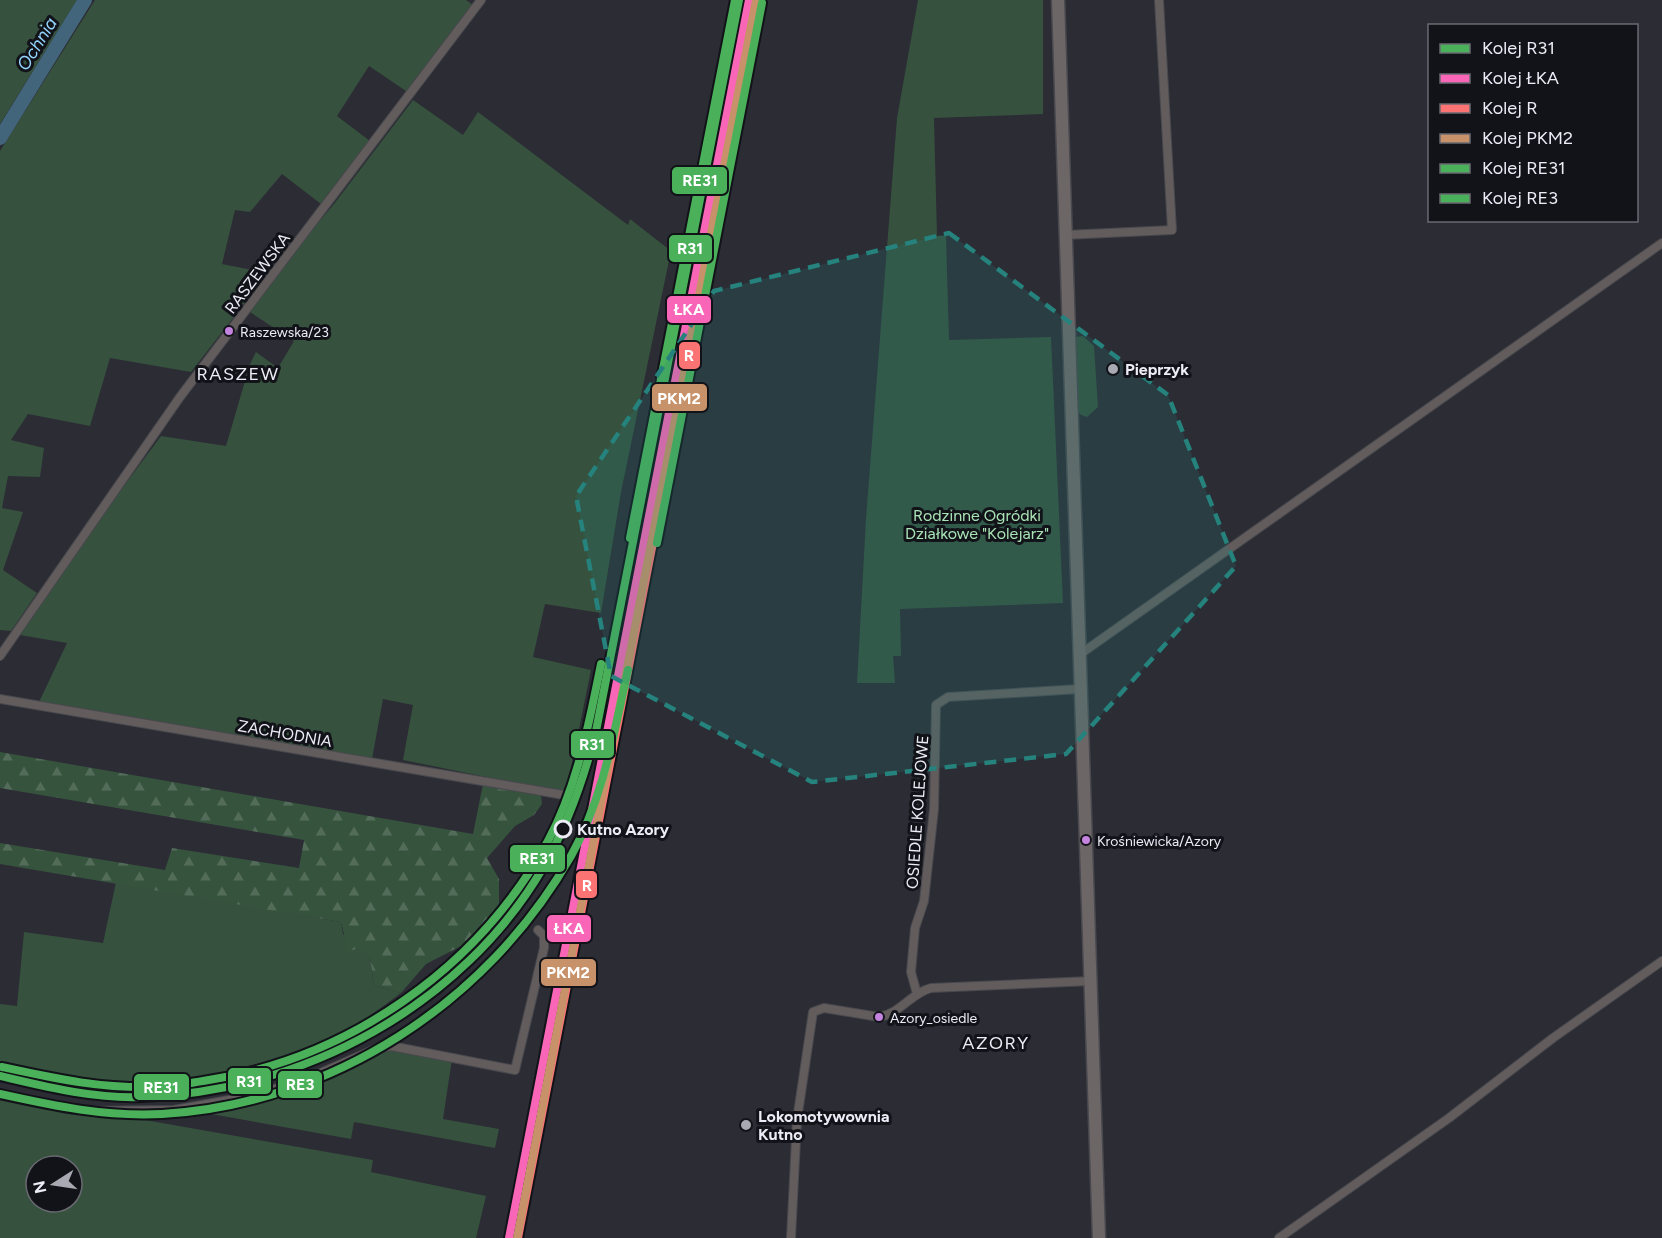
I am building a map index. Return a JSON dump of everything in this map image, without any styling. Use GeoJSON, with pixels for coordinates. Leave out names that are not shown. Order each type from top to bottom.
{"type":"FeatureCollection","features":[{"type":"Feature","properties":{"kind":"main road"},"geometry":{"type":"LineString","coordinates":[[1058,0],[1099,1238]]}},
{"type":"Feature","properties":{"kind":"street","name":"RASZEWSKA"},"geometry":{"type":"LineString","coordinates":[[0,656],[180,397],[481,0]]}},
{"type":"Feature","properties":{"kind":"street"},"geometry":{"type":"LineString","coordinates":[[1065,235],[1172,230],[1159,0]]}},
{"type":"Feature","properties":{"kind":"street"},"geometry":{"type":"LineString","coordinates":[[1079,655],[1662,243]]}},
{"type":"Feature","properties":{"kind":"street","name":"OSIEDLE KOLEJOWE"},"geometry":{"type":"LineString","coordinates":[[917,993],[911,972],[915,928],[924,901],[934,809],[936,705],[948,697],[1080,689]]}},
{"type":"Feature","properties":{"kind":"street","name":"ZACHODNIA"},"geometry":{"type":"LineString","coordinates":[[0,699],[564,795]]}},
{"type":"Feature","properties":{"kind":"street"},"geometry":{"type":"LineString","coordinates":[[0,1095],[82,1111],[174,1110],[257,1095],[316,1076],[375,1049],[391,1046],[515,1070],[544,948],[544,936],[538,930]]}},
{"type":"Feature","properties":{"kind":"street"},"geometry":{"type":"LineString","coordinates":[[1279,1238],[1449,1118],[1553,1038],[1662,961]]}},
{"type":"Feature","properties":{"kind":"street"},"geometry":{"type":"LineString","coordinates":[[791,1238],[797,1120],[813,1012],[824,1008],[879,1017],[888,1016],[917,993],[944,986],[1091,981]]}},
{"type":"Feature","properties":{"kind":"highlighted area"},"geometry":{"type":"Polygon","coordinates":[[[949,233],[1168,395],[1236,566],[1066,754],[812,782],[611,676],[576,496],[714,291],[949,233]]]}},
{"type":"Feature","properties":{"kind":"green space"},"geometry":{"type":"Polygon","coordinates":[[[0,0],[77,0],[0,124],[0,0]]]}},
{"type":"Feature","properties":{"kind":"green space"},"geometry":{"type":"Polygon","coordinates":[[[95,0],[466,0],[473,5],[409,93],[369,66],[337,116],[370,141],[321,204],[282,174],[250,212],[235,210],[222,264],[268,273],[191,372],[110,358],[90,426],[28,414],[11,440],[44,448],[40,477],[8,476],[2,508],[23,512],[3,570],[37,593],[11,631],[0,630],[0,151],[95,0]]]}},
{"type":"Feature","properties":{"kind":"green space","name":"Rodzinne Ogródki Działkowe \"Kolejarz\""},"geometry":{"type":"Polygon","coordinates":[[[918,0],[1043,0],[1043,114],[934,118],[937,236],[946,236],[949,340],[1051,337],[1063,603],[900,609],[901,656],[893,656],[895,683],[857,683],[866,519],[897,118],[918,0]]]}},
{"type":"Feature","properties":{"kind":"green space"},"geometry":{"type":"Polygon","coordinates":[[[413,100],[463,135],[478,112],[628,225],[630,219],[671,251],[621,492],[601,613],[545,604],[533,657],[591,670],[566,793],[403,760],[413,705],[383,699],[372,759],[39,702],[67,643],[20,635],[49,587],[161,436],[226,446],[250,364],[256,352],[278,368],[294,341],[250,312],[275,273],[334,204],[413,100]]]}},
{"type":"Feature","properties":{"kind":"green space"},"geometry":{"type":"Polygon","coordinates":[[[1083,336],[1094,346],[1098,407],[1087,417],[1081,415],[1077,410],[1075,337],[1083,336]]]}},
{"type":"Feature","properties":{"kind":"green space"},"geometry":{"type":"Polygon","coordinates":[[[0,752],[473,834],[483,784],[528,790],[541,796],[542,804],[534,815],[515,826],[487,858],[499,879],[499,906],[467,943],[426,964],[401,993],[374,985],[370,958],[357,949],[348,951],[341,922],[0,864],[0,843],[165,870],[172,848],[299,868],[304,840],[0,788],[0,752]]]}},
{"type":"Feature","properties":{"kind":"green space"},"geometry":{"type":"Polygon","coordinates":[[[116,882],[341,922],[343,934],[370,958],[374,985],[401,993],[350,1028],[297,1058],[266,1068],[235,1074],[176,1082],[117,1083],[59,1078],[0,1067],[0,1004],[17,1006],[24,932],[103,943],[116,882]]]}},
{"type":"Feature","properties":{"kind":"green space"},"geometry":{"type":"Polygon","coordinates":[[[395,1048],[452,1059],[443,1119],[499,1129],[495,1148],[354,1122],[351,1139],[200,1112],[267,1097],[299,1087],[331,1075],[370,1055],[395,1048]]]}},
{"type":"Feature","properties":{"kind":"green space"},"geometry":{"type":"Polygon","coordinates":[[[0,1100],[109,1118],[139,1119],[373,1160],[371,1172],[486,1196],[476,1238],[0,1238],[0,1100]]]}},
{"type":"Feature","properties":{"kind":"waterway","name":"Ochnia"},"geometry":{"type":"LineString","coordinates":[[0,138],[85,0]]}},
{"type":"Feature","properties":{"kind":"rail line","name":"RE31"},"geometry":{"type":"LineString","coordinates":[[630,538],[735,0]]}},
{"type":"Feature","properties":{"kind":"rail line","name":"R31"},"geometry":{"type":"LineString","coordinates":[[0,1076],[71,1091],[125,1097],[203,1091],[261,1078],[318,1059],[373,1032],[423,999],[470,960],[510,916],[544,866],[561,834],[581,783],[596,731],[739,0]]}},
{"type":"Feature","properties":{"kind":"rail line","name":"ŁKA"},"geometry":{"type":"LineString","coordinates":[[509,1238],[749,0]]}},
{"type":"Feature","properties":{"kind":"rail line","name":"PKM2"},"geometry":{"type":"LineString","coordinates":[[517,1238],[756,0]]}},
{"type":"Feature","properties":{"kind":"rail line","name":"R"},"geometry":{"type":"LineString","coordinates":[[518,1238],[758,2]]}},
{"type":"Feature","properties":{"kind":"rail line","name":"RE3"},"geometry":{"type":"LineString","coordinates":[[657,543],[762,3]]}},
{"type":"Feature","properties":{"kind":"rail line","name":"RE31"},"geometry":{"type":"LineString","coordinates":[[2,1067],[99,1085],[138,1087],[181,1085],[256,1070],[308,1053],[357,1030],[403,1001],[446,968],[485,930],[519,887],[548,841],[574,777],[587,732],[601,664]]}},
{"type":"Feature","properties":{"kind":"rail line","name":"RE3"},"geometry":{"type":"LineString","coordinates":[[0,1094],[60,1106],[121,1114],[162,1114],[225,1106],[286,1090],[344,1067],[399,1036],[450,1000],[496,957],[536,909],[571,856],[599,788],[628,670]]}},
{"type":"Feature","properties":{"kind":"place","name":"Raszewska/23"},"geometry":{"type":"Point","coordinates":[229,331]}},
{"type":"Feature","properties":{"kind":"place","name":"Pieprzyk"},"geometry":{"type":"Point","coordinates":[1113,369]}},
{"type":"Feature","properties":{"kind":"place","name":"Kutno Azory"},"geometry":{"type":"Point","coordinates":[563,829]}},
{"type":"Feature","properties":{"kind":"place","name":"Krośniewicka/Azory"},"geometry":{"type":"Point","coordinates":[1086,840]}},
{"type":"Feature","properties":{"kind":"place","name":"Azory_osiedle"},"geometry":{"type":"Point","coordinates":[879,1017]}},
{"type":"Feature","properties":{"kind":"place","name":"Lokomotywownia Kutno"},"geometry":{"type":"Point","coordinates":[746,1125]}},
{"type":"Feature","properties":{"kind":"district","name":"RASZEW"},"geometry":{"type":"Point","coordinates":[238,374]}},
{"type":"Feature","properties":{"kind":"district","name":"AZORY"},"geometry":{"type":"Point","coordinates":[996,1043]}}]}
